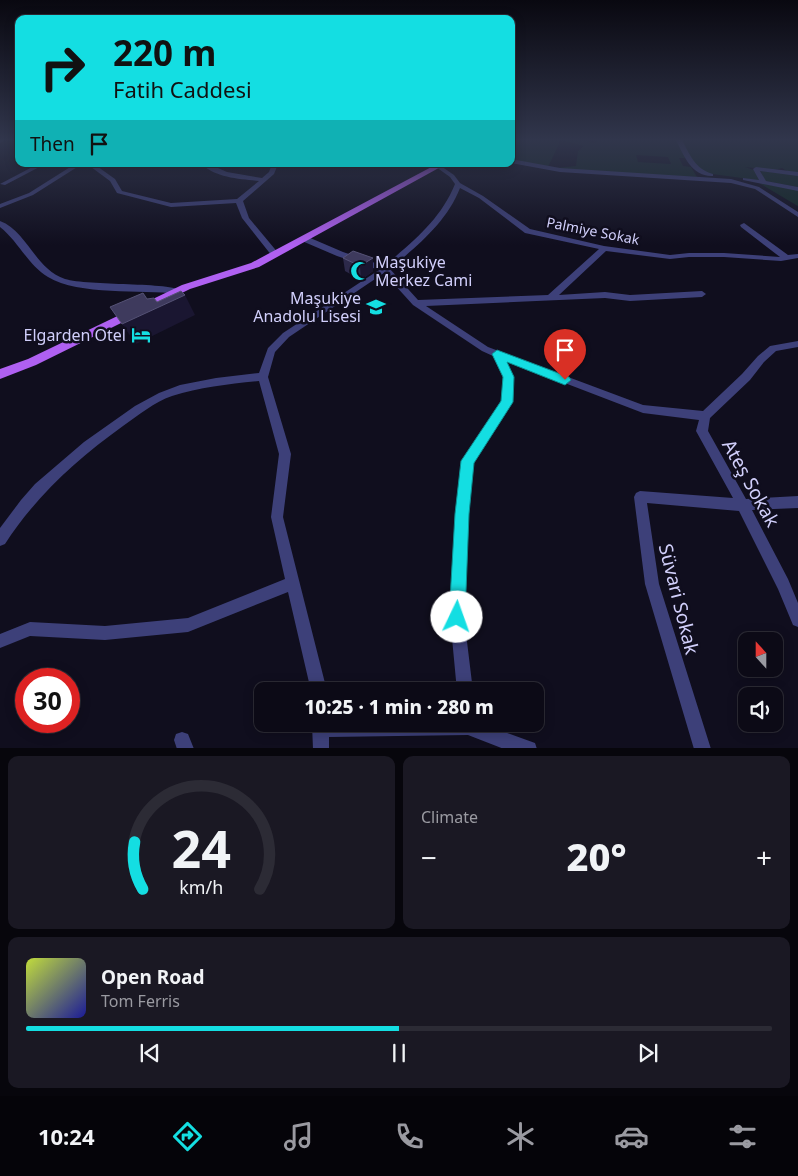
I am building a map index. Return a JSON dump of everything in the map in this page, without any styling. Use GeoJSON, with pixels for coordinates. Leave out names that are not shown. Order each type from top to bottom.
{"type":"FeatureCollection","features":[{"type":"Feature","properties":{"kind":"main road"},"geometry":{"type":"LineString","coordinates":[[2,375],[178,291],[247,268],[305,239],[420,175]]}},
{"type":"Feature","properties":{"kind":"street"},"geometry":{"type":"LineString","coordinates":[[3,184],[21,175]]}},
{"type":"Feature","properties":{"kind":"street"},"geometry":{"type":"LineString","coordinates":[[0,206],[31,194],[62,175]]}},
{"type":"Feature","properties":{"kind":"street"},"geometry":{"type":"LineString","coordinates":[[106,175],[113,180],[119,192],[168,205],[239,201],[269,175]]}},
{"type":"Feature","properties":{"kind":"street"},"geometry":{"type":"LineString","coordinates":[[237,175],[264,180]]}},
{"type":"Feature","properties":{"kind":"street","name":"Palmiye Sokak"},"geometry":{"type":"LineString","coordinates":[[451,175],[458,184],[481,197],[528,231],[604,248],[670,257],[690,255],[787,258],[798,256]]}},
{"type":"Feature","properties":{"kind":"street"},"geometry":{"type":"LineString","coordinates":[[636,175],[731,181],[756,188],[798,215]]}},
{"type":"Feature","properties":{"kind":"street"},"geometry":{"type":"LineString","coordinates":[[719,175],[798,189]]}},
{"type":"Feature","properties":{"kind":"street"},"geometry":{"type":"LineString","coordinates":[[759,175],[763,182]]}},
{"type":"Feature","properties":{"kind":"street"},"geometry":{"type":"LineString","coordinates":[[752,180],[798,208]]}},
{"type":"Feature","properties":{"kind":"street"},"geometry":{"type":"LineString","coordinates":[[317,682],[277,517],[285,454],[264,378],[271,351],[286,335],[385,269],[419,241],[440,218],[453,197],[458,184]]}},
{"type":"Feature","properties":{"kind":"street"},"geometry":{"type":"LineString","coordinates":[[239,201],[246,218],[275,254]]}},
{"type":"Feature","properties":{"kind":"street"},"geometry":{"type":"LineString","coordinates":[[0,223],[14,234],[44,270],[57,279],[124,288],[157,288],[178,291]]}},
{"type":"Feature","properties":{"kind":"street"},"geometry":{"type":"LineString","coordinates":[[744,225],[787,258]]}},
{"type":"Feature","properties":{"kind":"street"},"geometry":{"type":"LineString","coordinates":[[305,239],[340,254],[385,269],[416,303],[485,349],[643,409],[705,416],[773,348],[798,344]]}},
{"type":"Feature","properties":{"kind":"street"},"geometry":{"type":"LineString","coordinates":[[550,298],[604,248]]}},
{"type":"Feature","properties":{"kind":"street"},"geometry":{"type":"LineString","coordinates":[[416,303],[605,296],[630,298],[649,295],[702,294]]}},
{"type":"Feature","properties":{"kind":"street"},"geometry":{"type":"LineString","coordinates":[[464,682],[457,617],[462,514],[468,461],[507,402],[508,377],[497,354]]}},
{"type":"Feature","properties":{"kind":"street"},"geometry":{"type":"LineString","coordinates":[[0,539],[38,489],[92,440],[144,406],[177,391],[219,382],[264,378]]}},
{"type":"Feature","properties":{"kind":"street","name":"Ateş Sokak"},"geometry":{"type":"LineString","coordinates":[[705,416],[702,430],[704,435],[743,505],[796,612]]}},
{"type":"Feature","properties":{"kind":"street","name":"Süvari Sokak"},"geometry":{"type":"LineString","coordinates":[[703,748],[652,584],[640,497],[743,505]]}},
{"type":"Feature","properties":{"kind":"street"},"geometry":{"type":"LineString","coordinates":[[743,505],[798,502]]}},
{"type":"Feature","properties":{"kind":"street"},"geometry":{"type":"LineString","coordinates":[[0,641],[30,629],[105,633],[188,626],[292,583]]}},
{"type":"Feature","properties":{"kind":"street"},"geometry":{"type":"LineString","coordinates":[[320,732],[321,748]]}},
{"type":"Feature","properties":{"kind":"street"},"geometry":{"type":"LineString","coordinates":[[487,732],[529,748]]}},
{"type":"Feature","properties":{"kind":"green space"},"geometry":{"type":"Polygon","coordinates":[[[658,175],[696,175],[697,177],[658,175]]]}},
{"type":"Feature","properties":{"kind":"green space"},"geometry":{"type":"Polygon","coordinates":[[[719,175],[756,175],[759,180],[719,175]]]}},
{"type":"Feature","properties":{"kind":"green space"},"geometry":{"type":"Polygon","coordinates":[[[762,175],[798,175],[798,187],[766,181],[762,175]]]}},
{"type":"Feature","properties":{"kind":"green space"},"geometry":{"type":"Polygon","coordinates":[[[759,183],[798,190],[798,206],[796,205],[759,183]]]}},
{"type":"Feature","properties":{"kind":"building"},"geometry":{"type":"Polygon","coordinates":[[[353,251],[373,258],[360,266],[343,258],[353,251]]]}},
{"type":"Feature","properties":{"kind":"building"},"geometry":{"type":"Polygon","coordinates":[[[181,291],[185,295],[122,324],[110,307],[143,293],[147,299],[154,298],[157,302],[181,291]]]}},
{"type":"Feature","properties":{"kind":"place","name":"Maşukiye Merkez Cami"},"geometry":{"type":"Point","coordinates":[360,271]}},
{"type":"Feature","properties":{"kind":"place","name":"Maşukiye Anadolu Lisesi"},"geometry":{"type":"Point","coordinates":[376,307]}},
{"type":"Feature","properties":{"kind":"place","name":"Elgarden Otel"},"geometry":{"type":"Point","coordinates":[141,335]}},
{"type":"Feature","properties":{"kind":"route"},"geometry":{"type":"LineString","coordinates":[[457,617],[462,514],[468,461],[507,402],[508,377],[497,354],[565,380]]}}]}
